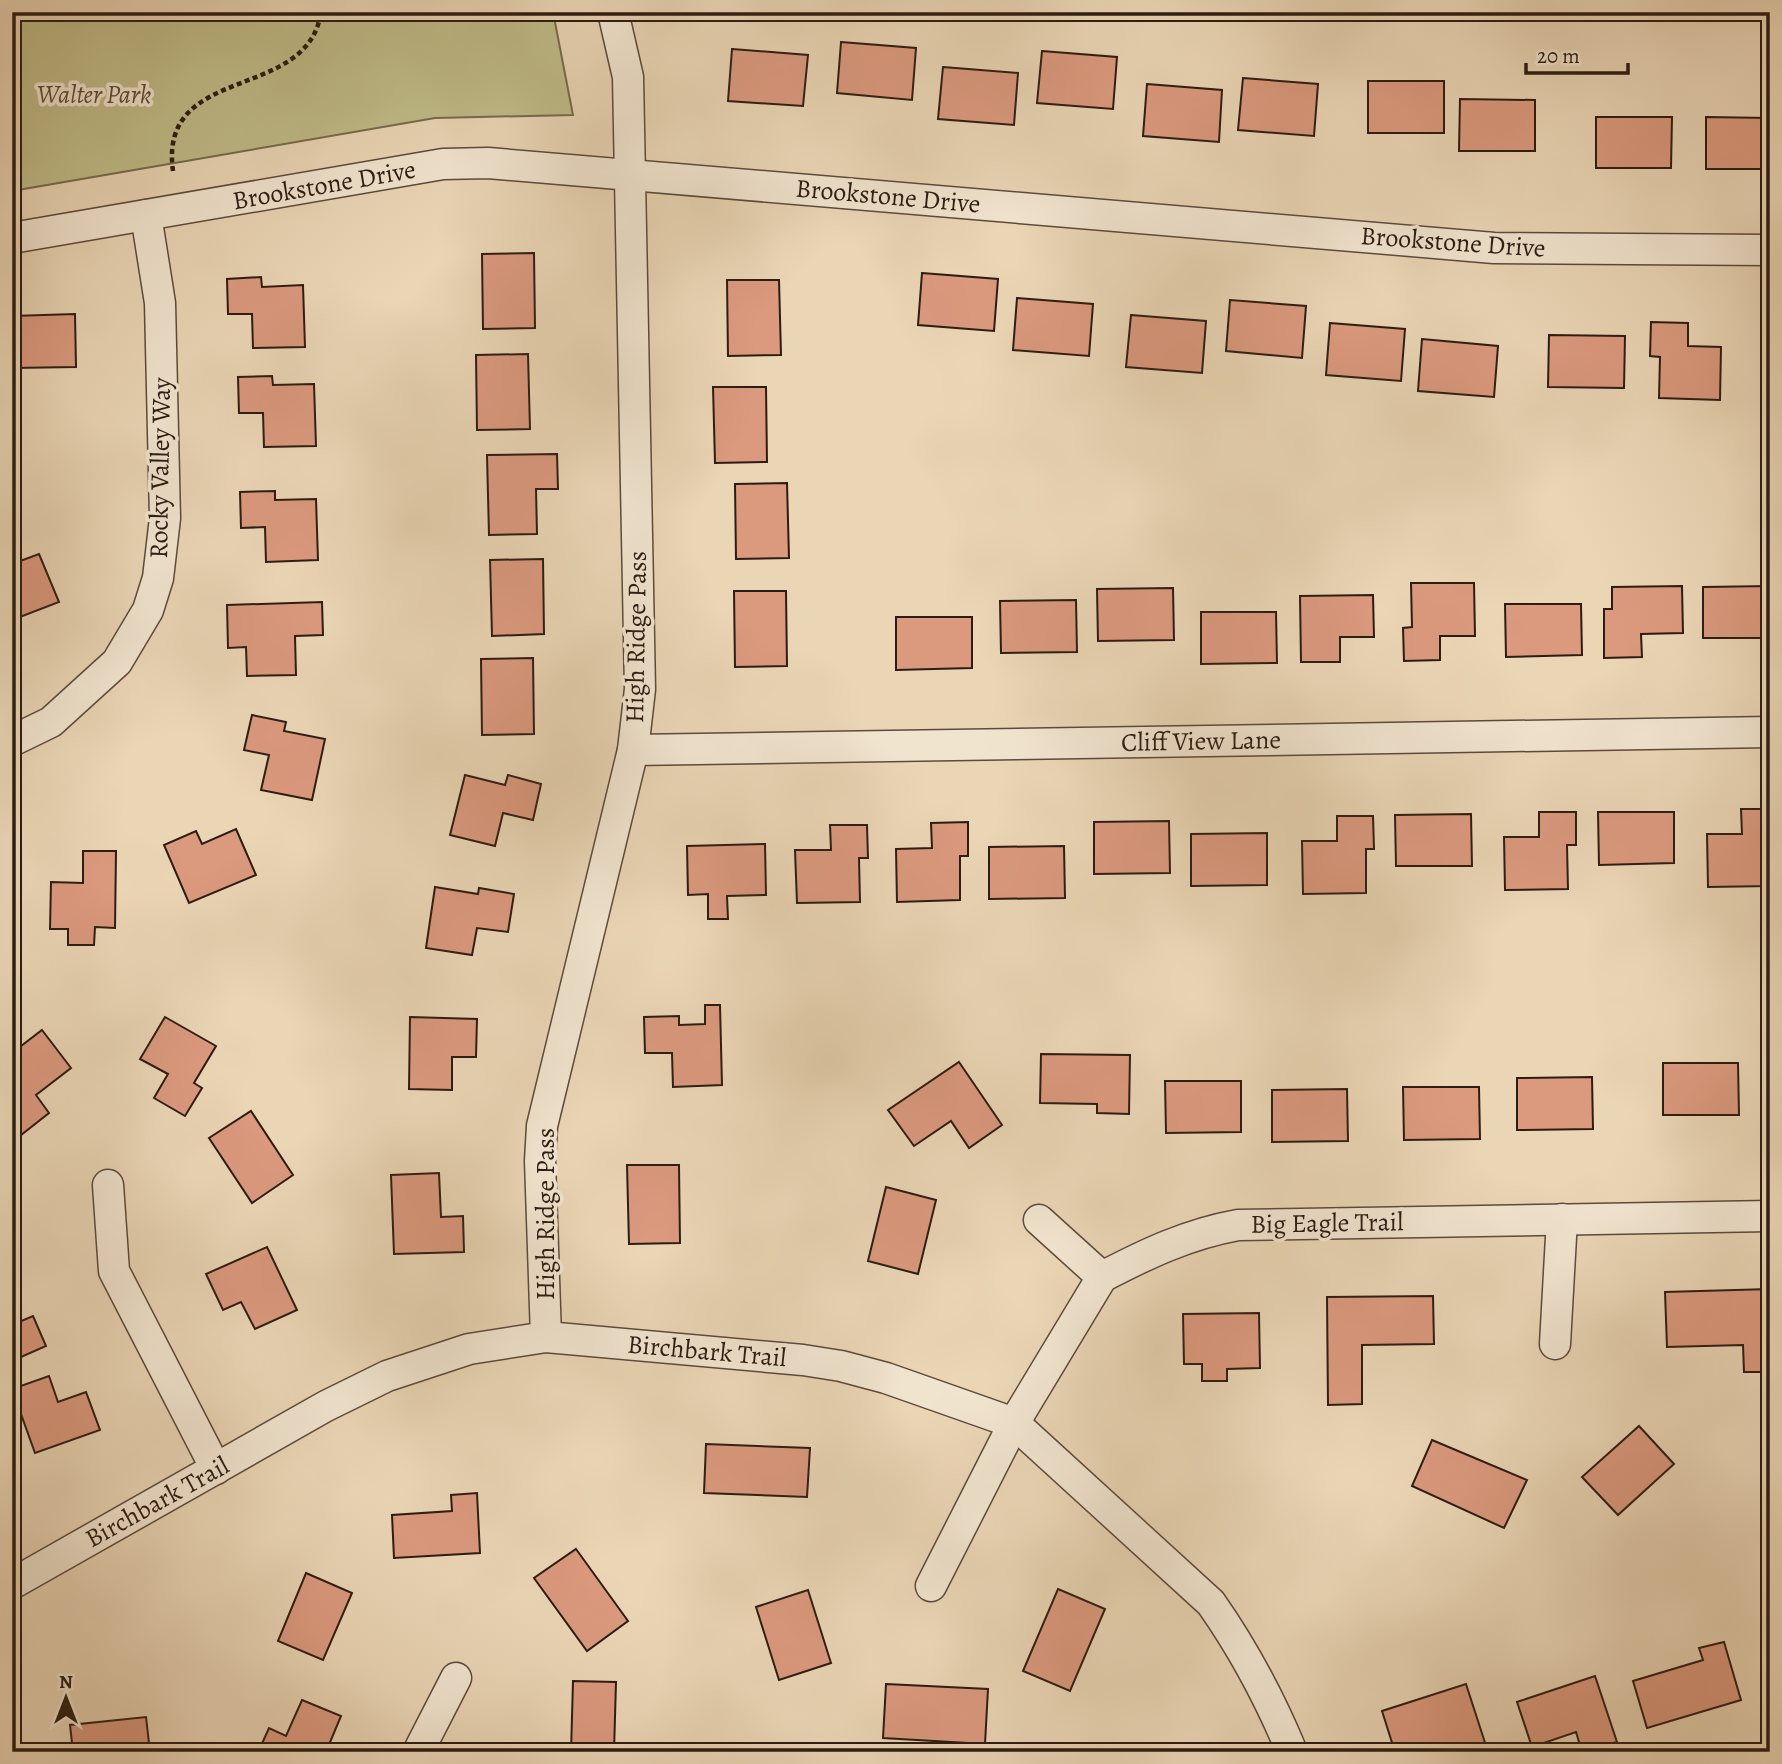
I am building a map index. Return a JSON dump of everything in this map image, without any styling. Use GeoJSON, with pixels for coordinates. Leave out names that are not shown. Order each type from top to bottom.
{"type":"FeatureCollection","features":[{"type":"Feature","properties":{"kind":"street","name":"High Ridge Pass"},"geometry":{"type":"LineString","coordinates":[[546,1337],[540,1161],[542,1126],[633,750],[640,690],[628,77],[613,12]]}},
{"type":"Feature","properties":{"kind":"street","name":"Brookstone Drive"},"geometry":{"type":"LineString","coordinates":[[12,238],[443,164],[488,163],[1494,248],[1770,250]]}},
{"type":"Feature","properties":{"kind":"street","name":"Rocky Valley Way"},"geometry":{"type":"LineString","coordinates":[[12,741],[51,722],[117,662],[148,610],[158,578],[165,518],[160,303],[146,215]]}},
{"type":"Feature","properties":{"kind":"street","name":"Cliff View Lane"},"geometry":{"type":"LineString","coordinates":[[633,750],[1770,732]]}},
{"type":"Feature","properties":{"kind":"street"},"geometry":{"type":"LineString","coordinates":[[108,1185],[114,1271],[216,1469]]}},
{"type":"Feature","properties":{"kind":"street","name":"Big Eagle Trail"},"geometry":{"type":"LineString","coordinates":[[1102,1277],[1167,1244],[1238,1225],[1770,1216]]}},
{"type":"Feature","properties":{"kind":"street"},"geometry":{"type":"LineString","coordinates":[[1555,1344],[1562,1219]]}},
{"type":"Feature","properties":{"kind":"street"},"geometry":{"type":"LineString","coordinates":[[931,1586],[1014,1423],[1102,1277],[1039,1220]]}},
{"type":"Feature","properties":{"kind":"street","name":"Birchbark Trail"},"geometry":{"type":"LineString","coordinates":[[12,1584],[387,1376],[469,1349],[546,1337],[803,1360],[841,1366],[886,1378],[1014,1423],[1211,1604],[1233,1634],[1270,1700],[1292,1752]]}},
{"type":"Feature","properties":{"kind":"street"},"geometry":{"type":"LineString","coordinates":[[418,1752],[456,1678]]}},
{"type":"Feature","properties":{"kind":"path"},"geometry":{"type":"LineString","coordinates":[[173,171],[170,152],[187,112],[208,96],[266,75],[303,50],[314,37],[321,12]]}},
{"type":"Feature","properties":{"kind":"green space","name":"Walter Park"},"geometry":{"type":"Polygon","coordinates":[[[12,12],[553,12],[573,115],[435,118],[12,191],[12,12]]]}},
{"type":"Feature","properties":{"kind":"building"},"geometry":{"type":"Polygon","coordinates":[[[841,42],[916,48],[912,100],[837,93],[841,42]]]}},
{"type":"Feature","properties":{"kind":"building"},"geometry":{"type":"Polygon","coordinates":[[[732,49],[808,55],[803,106],[728,101],[732,49]]]}},
{"type":"Feature","properties":{"kind":"building"},"geometry":{"type":"Polygon","coordinates":[[[1042,51],[1117,57],[1113,109],[1037,103],[1042,51]]]}},
{"type":"Feature","properties":{"kind":"building"},"geometry":{"type":"Polygon","coordinates":[[[943,67],[1018,73],[1014,125],[938,119],[943,67]]]}},
{"type":"Feature","properties":{"kind":"building"},"geometry":{"type":"Polygon","coordinates":[[[1243,78],[1318,84],[1314,136],[1238,130],[1243,78]]]}},
{"type":"Feature","properties":{"kind":"building"},"geometry":{"type":"Polygon","coordinates":[[[1368,81],[1444,81],[1444,133],[1368,133],[1368,81]]]}},
{"type":"Feature","properties":{"kind":"building"},"geometry":{"type":"Polygon","coordinates":[[[1147,84],[1222,90],[1219,142],[1143,136],[1147,84]]]}},
{"type":"Feature","properties":{"kind":"building"},"geometry":{"type":"Polygon","coordinates":[[[1460,99],[1535,100],[1535,151],[1459,151],[1460,99]]]}},
{"type":"Feature","properties":{"kind":"building"},"geometry":{"type":"Polygon","coordinates":[[[1596,117],[1672,117],[1671,168],[1596,168],[1596,117]]]}},
{"type":"Feature","properties":{"kind":"building"},"geometry":{"type":"Polygon","coordinates":[[[1706,117],[1770,118],[1770,169],[1706,169],[1706,117]]]}},
{"type":"Feature","properties":{"kind":"building"},"geometry":{"type":"Polygon","coordinates":[[[534,253],[535,328],[483,329],[482,254],[534,253]]]}},
{"type":"Feature","properties":{"kind":"building"},"geometry":{"type":"Polygon","coordinates":[[[922,273],[998,279],[994,331],[918,325],[922,273]]]}},
{"type":"Feature","properties":{"kind":"building"},"geometry":{"type":"Polygon","coordinates":[[[261,277],[262,287],[303,285],[305,347],[253,348],[252,314],[228,314],[227,279],[261,277]]]}},
{"type":"Feature","properties":{"kind":"building"},"geometry":{"type":"Polygon","coordinates":[[[727,280],[779,280],[781,355],[728,356],[727,280]]]}},
{"type":"Feature","properties":{"kind":"building"},"geometry":{"type":"Polygon","coordinates":[[[1017,298],[1093,304],[1089,356],[1013,350],[1017,298]]]}},
{"type":"Feature","properties":{"kind":"building"},"geometry":{"type":"Polygon","coordinates":[[[1230,300],[1306,306],[1302,358],[1226,351],[1230,300]]]}},
{"type":"Feature","properties":{"kind":"building"},"geometry":{"type":"Polygon","coordinates":[[[75,314],[76,367],[12,368],[12,316],[75,314]]]}},
{"type":"Feature","properties":{"kind":"building"},"geometry":{"type":"Polygon","coordinates":[[[1131,315],[1206,321],[1202,373],[1126,367],[1131,315]]]}},
{"type":"Feature","properties":{"kind":"building"},"geometry":{"type":"Polygon","coordinates":[[[1651,322],[1688,323],[1688,346],[1721,347],[1720,400],[1659,398],[1660,357],[1650,356],[1651,322]]]}},
{"type":"Feature","properties":{"kind":"building"},"geometry":{"type":"Polygon","coordinates":[[[1330,323],[1405,329],[1401,381],[1326,375],[1330,323]]]}},
{"type":"Feature","properties":{"kind":"building"},"geometry":{"type":"Polygon","coordinates":[[[1549,335],[1625,336],[1624,388],[1548,387],[1549,335]]]}},
{"type":"Feature","properties":{"kind":"building"},"geometry":{"type":"Polygon","coordinates":[[[1422,339],[1498,346],[1494,397],[1418,391],[1422,339]]]}},
{"type":"Feature","properties":{"kind":"building"},"geometry":{"type":"Polygon","coordinates":[[[1765,341],[1770,341],[1770,393],[1764,393],[1765,341]]]}},
{"type":"Feature","properties":{"kind":"building"},"geometry":{"type":"Polygon","coordinates":[[[528,354],[530,429],[477,430],[476,355],[528,354]]]}},
{"type":"Feature","properties":{"kind":"building"},"geometry":{"type":"Polygon","coordinates":[[[272,376],[273,385],[314,384],[316,446],[264,447],[263,413],[239,413],[238,377],[272,376]]]}},
{"type":"Feature","properties":{"kind":"building"},"geometry":{"type":"Polygon","coordinates":[[[713,387],[766,387],[767,462],[715,463],[713,387]]]}},
{"type":"Feature","properties":{"kind":"building"},"geometry":{"type":"Polygon","coordinates":[[[557,454],[558,489],[536,489],[537,534],[489,535],[487,455],[557,454]]]}},
{"type":"Feature","properties":{"kind":"building"},"geometry":{"type":"Polygon","coordinates":[[[787,483],[789,558],[736,559],[735,484],[787,483]]]}},
{"type":"Feature","properties":{"kind":"building"},"geometry":{"type":"Polygon","coordinates":[[[275,491],[275,500],[316,499],[318,560],[266,562],[265,527],[241,528],[240,492],[275,491]]]}},
{"type":"Feature","properties":{"kind":"building"},"geometry":{"type":"Polygon","coordinates":[[[39,554],[59,602],[12,620],[12,564],[39,554]]]}},
{"type":"Feature","properties":{"kind":"building"},"geometry":{"type":"Polygon","coordinates":[[[543,559],[544,634],[492,636],[490,560],[543,559]]]}},
{"type":"Feature","properties":{"kind":"building"},"geometry":{"type":"Polygon","coordinates":[[[1411,583],[1474,583],[1475,636],[1440,636],[1440,660],[1404,661],[1403,628],[1412,627],[1411,583]]]}},
{"type":"Feature","properties":{"kind":"building"},"geometry":{"type":"Polygon","coordinates":[[[1682,586],[1683,633],[1641,634],[1642,657],[1604,658],[1604,609],[1612,609],[1612,587],[1682,586]]]}},
{"type":"Feature","properties":{"kind":"building"},"geometry":{"type":"Polygon","coordinates":[[[1770,586],[1770,638],[1703,638],[1703,587],[1770,586]]]}},
{"type":"Feature","properties":{"kind":"building"},"geometry":{"type":"Polygon","coordinates":[[[1173,588],[1174,640],[1098,641],[1097,589],[1173,588]]]}},
{"type":"Feature","properties":{"kind":"building"},"geometry":{"type":"Polygon","coordinates":[[[734,591],[786,591],[787,666],[735,667],[734,591]]]}},
{"type":"Feature","properties":{"kind":"building"},"geometry":{"type":"Polygon","coordinates":[[[1373,595],[1374,637],[1340,637],[1340,662],[1301,662],[1300,596],[1373,595]]]}},
{"type":"Feature","properties":{"kind":"building"},"geometry":{"type":"Polygon","coordinates":[[[1076,600],[1077,652],[1001,653],[1000,601],[1076,600]]]}},
{"type":"Feature","properties":{"kind":"building"},"geometry":{"type":"Polygon","coordinates":[[[322,602],[323,635],[295,636],[296,675],[247,676],[246,647],[228,648],[227,605],[322,602]]]}},
{"type":"Feature","properties":{"kind":"building"},"geometry":{"type":"Polygon","coordinates":[[[1505,604],[1581,604],[1582,655],[1506,657],[1505,604]]]}},
{"type":"Feature","properties":{"kind":"building"},"geometry":{"type":"Polygon","coordinates":[[[1201,612],[1276,612],[1277,663],[1201,664],[1201,612]]]}},
{"type":"Feature","properties":{"kind":"building"},"geometry":{"type":"Polygon","coordinates":[[[896,617],[972,617],[972,668],[896,670],[896,617]]]}},
{"type":"Feature","properties":{"kind":"building"},"geometry":{"type":"Polygon","coordinates":[[[533,658],[534,734],[482,735],[481,659],[533,658]]]}},
{"type":"Feature","properties":{"kind":"building"},"geometry":{"type":"Polygon","coordinates":[[[252,715],[286,722],[284,731],[325,739],[312,800],[261,790],[269,755],[244,750],[252,715]]]}},
{"type":"Feature","properties":{"kind":"building"},"geometry":{"type":"Polygon","coordinates":[[[465,775],[505,785],[508,775],[541,784],[533,820],[503,813],[495,846],[450,835],[465,775]]]}},
{"type":"Feature","properties":{"kind":"building"},"geometry":{"type":"Polygon","coordinates":[[[1741,809],[1770,809],[1770,886],[1708,887],[1707,834],[1742,834],[1741,809]]]}},
{"type":"Feature","properties":{"kind":"building"},"geometry":{"type":"Polygon","coordinates":[[[1539,812],[1576,812],[1576,845],[1567,845],[1568,889],[1505,890],[1504,837],[1539,837],[1539,812]]]}},
{"type":"Feature","properties":{"kind":"building"},"geometry":{"type":"Polygon","coordinates":[[[1598,812],[1674,812],[1674,863],[1599,865],[1598,812]]]}},
{"type":"Feature","properties":{"kind":"building"},"geometry":{"type":"Polygon","coordinates":[[[1471,814],[1472,866],[1396,866],[1395,815],[1471,814]]]}},
{"type":"Feature","properties":{"kind":"building"},"geometry":{"type":"Polygon","coordinates":[[[1337,816],[1373,816],[1374,849],[1366,849],[1366,893],[1303,894],[1302,841],[1337,841],[1337,816]]]}},
{"type":"Feature","properties":{"kind":"building"},"geometry":{"type":"Polygon","coordinates":[[[1169,821],[1170,873],[1094,874],[1094,822],[1169,821]]]}},
{"type":"Feature","properties":{"kind":"building"},"geometry":{"type":"Polygon","coordinates":[[[968,822],[968,856],[960,856],[960,900],[897,902],[896,849],[932,848],[931,823],[968,822]]]}},
{"type":"Feature","properties":{"kind":"building"},"geometry":{"type":"Polygon","coordinates":[[[830,825],[867,825],[868,858],[859,858],[860,902],[797,903],[795,850],[831,850],[830,825]]]}},
{"type":"Feature","properties":{"kind":"building"},"geometry":{"type":"Polygon","coordinates":[[[236,829],[256,875],[189,903],[164,845],[196,831],[202,844],[236,829]]]}},
{"type":"Feature","properties":{"kind":"building"},"geometry":{"type":"Polygon","coordinates":[[[1267,833],[1267,885],[1191,886],[1191,834],[1267,833]]]}},
{"type":"Feature","properties":{"kind":"building"},"geometry":{"type":"Polygon","coordinates":[[[12,838],[15,890],[12,890],[12,838]]]}},
{"type":"Feature","properties":{"kind":"building"},"geometry":{"type":"Polygon","coordinates":[[[765,844],[766,895],[727,896],[728,919],[708,919],[708,894],[688,895],[687,846],[765,844]]]}},
{"type":"Feature","properties":{"kind":"building"},"geometry":{"type":"Polygon","coordinates":[[[1064,846],[1065,898],[989,899],[989,847],[1064,846]]]}},
{"type":"Feature","properties":{"kind":"building"},"geometry":{"type":"Polygon","coordinates":[[[83,851],[116,851],[115,928],[95,927],[94,945],[68,945],[68,929],[50,929],[51,882],[83,883],[83,851]]]}},
{"type":"Feature","properties":{"kind":"building"},"geometry":{"type":"Polygon","coordinates":[[[435,887],[478,894],[479,888],[514,894],[508,932],[477,928],[472,955],[426,948],[435,887]]]}},
{"type":"Feature","properties":{"kind":"building"},"geometry":{"type":"Polygon","coordinates":[[[705,1005],[720,1005],[722,1085],[673,1087],[672,1053],[645,1053],[644,1017],[679,1016],[679,1025],[705,1024],[705,1005]]]}},
{"type":"Feature","properties":{"kind":"building"},"geometry":{"type":"Polygon","coordinates":[[[165,1017],[216,1046],[194,1083],[202,1088],[185,1116],[154,1098],[168,1074],[140,1059],[165,1017]]]}},
{"type":"Feature","properties":{"kind":"building"},"geometry":{"type":"Polygon","coordinates":[[[410,1017],[477,1019],[476,1057],[452,1057],[452,1090],[409,1089],[410,1017]]]}},
{"type":"Feature","properties":{"kind":"building"},"geometry":{"type":"Polygon","coordinates":[[[42,1030],[71,1068],[36,1095],[49,1113],[21,1135],[12,1124],[12,1053],[42,1030]]]}},
{"type":"Feature","properties":{"kind":"building"},"geometry":{"type":"Polygon","coordinates":[[[1041,1054],[1130,1055],[1129,1114],[1097,1113],[1097,1104],[1040,1103],[1041,1054]]]}},
{"type":"Feature","properties":{"kind":"building"},"geometry":{"type":"Polygon","coordinates":[[[959,1062],[1002,1125],[969,1148],[951,1121],[914,1146],[888,1110],[959,1062]]]}},
{"type":"Feature","properties":{"kind":"building"},"geometry":{"type":"Polygon","coordinates":[[[1663,1063],[1738,1063],[1739,1115],[1663,1115],[1663,1063]]]}},
{"type":"Feature","properties":{"kind":"building"},"geometry":{"type":"Polygon","coordinates":[[[1592,1077],[1593,1129],[1517,1130],[1517,1078],[1592,1077]]]}},
{"type":"Feature","properties":{"kind":"building"},"geometry":{"type":"Polygon","coordinates":[[[1770,1078],[1770,1130],[1769,1130],[1770,1078]]]}},
{"type":"Feature","properties":{"kind":"building"},"geometry":{"type":"Polygon","coordinates":[[[1165,1081],[1241,1081],[1241,1132],[1166,1133],[1165,1081]]]}},
{"type":"Feature","properties":{"kind":"building"},"geometry":{"type":"Polygon","coordinates":[[[1403,1087],[1479,1087],[1480,1139],[1404,1140],[1403,1087]]]}},
{"type":"Feature","properties":{"kind":"building"},"geometry":{"type":"Polygon","coordinates":[[[1347,1089],[1348,1141],[1272,1142],[1272,1090],[1347,1089]]]}},
{"type":"Feature","properties":{"kind":"building"},"geometry":{"type":"Polygon","coordinates":[[[251,1111],[293,1175],[252,1203],[209,1138],[251,1111]]]}},
{"type":"Feature","properties":{"kind":"building"},"geometry":{"type":"Polygon","coordinates":[[[627,1165],[679,1165],[680,1243],[629,1244],[627,1165]]]}},
{"type":"Feature","properties":{"kind":"building"},"geometry":{"type":"Polygon","coordinates":[[[439,1173],[441,1217],[463,1216],[464,1252],[394,1254],[391,1175],[439,1173]]]}},
{"type":"Feature","properties":{"kind":"building"},"geometry":{"type":"Polygon","coordinates":[[[886,1187],[936,1200],[918,1274],[868,1261],[886,1187]]]}},
{"type":"Feature","properties":{"kind":"building"},"geometry":{"type":"Polygon","coordinates":[[[267,1247],[297,1310],[255,1329],[241,1302],[223,1310],[206,1274],[267,1247]]]}},
{"type":"Feature","properties":{"kind":"building"},"geometry":{"type":"Polygon","coordinates":[[[1770,1289],[1770,1372],[1744,1372],[1743,1345],[1667,1347],[1665,1292],[1770,1289]]]}},
{"type":"Feature","properties":{"kind":"building"},"geometry":{"type":"Polygon","coordinates":[[[1433,1296],[1434,1344],[1362,1345],[1362,1404],[1328,1405],[1327,1297],[1433,1296]]]}},
{"type":"Feature","properties":{"kind":"building"},"geometry":{"type":"Polygon","coordinates":[[[1259,1313],[1260,1368],[1227,1369],[1227,1381],[1202,1381],[1202,1364],[1184,1364],[1183,1314],[1259,1313]]]}},
{"type":"Feature","properties":{"kind":"building"},"geometry":{"type":"Polygon","coordinates":[[[33,1316],[46,1346],[12,1361],[12,1325],[33,1316]]]}},
{"type":"Feature","properties":{"kind":"building"},"geometry":{"type":"Polygon","coordinates":[[[49,1376],[58,1402],[86,1392],[100,1430],[35,1453],[12,1389],[49,1376]]]}},
{"type":"Feature","properties":{"kind":"building"},"geometry":{"type":"Polygon","coordinates":[[[1639,1426],[1674,1464],[1618,1515],[1582,1477],[1639,1426]]]}},
{"type":"Feature","properties":{"kind":"building"},"geometry":{"type":"Polygon","coordinates":[[[1432,1440],[1527,1480],[1504,1528],[1412,1486],[1432,1440]]]}},
{"type":"Feature","properties":{"kind":"building"},"geometry":{"type":"Polygon","coordinates":[[[706,1444],[810,1448],[807,1497],[704,1493],[706,1444]]]}},
{"type":"Feature","properties":{"kind":"building"},"geometry":{"type":"Polygon","coordinates":[[[477,1493],[480,1553],[394,1558],[392,1515],[452,1511],[451,1495],[477,1493]]]}},
{"type":"Feature","properties":{"kind":"building"},"geometry":{"type":"Polygon","coordinates":[[[576,1549],[628,1621],[587,1651],[534,1578],[576,1549]]]}},
{"type":"Feature","properties":{"kind":"building"},"geometry":{"type":"Polygon","coordinates":[[[306,1573],[352,1593],[323,1660],[278,1641],[306,1573]]]}},
{"type":"Feature","properties":{"kind":"building"},"geometry":{"type":"Polygon","coordinates":[[[1058,1589],[1105,1609],[1070,1691],[1023,1671],[1058,1589]]]}},
{"type":"Feature","properties":{"kind":"building"},"geometry":{"type":"Polygon","coordinates":[[[808,1590],[831,1663],[779,1680],[756,1607],[808,1590]]]}},
{"type":"Feature","properties":{"kind":"building"},"geometry":{"type":"Polygon","coordinates":[[[1724,1642],[1741,1700],[1647,1728],[1633,1681],[1703,1660],[1699,1648],[1724,1642]]]}},
{"type":"Feature","properties":{"kind":"building"},"geometry":{"type":"Polygon","coordinates":[[[1595,1676],[1617,1742],[1582,1752],[1576,1732],[1532,1747],[1517,1702],[1595,1676]]]}},
{"type":"Feature","properties":{"kind":"building"},"geometry":{"type":"Polygon","coordinates":[[[573,1681],[616,1682],[614,1752],[571,1752],[573,1681]]]}},
{"type":"Feature","properties":{"kind":"building"},"geometry":{"type":"Polygon","coordinates":[[[886,1684],[988,1689],[985,1744],[883,1738],[886,1684]]]}},
{"type":"Feature","properties":{"kind":"building"},"geometry":{"type":"Polygon","coordinates":[[[1466,1684],[1488,1752],[1395,1752],[1382,1711],[1466,1684]]]}},
{"type":"Feature","properties":{"kind":"building"},"geometry":{"type":"Polygon","coordinates":[[[302,1700],[341,1716],[326,1752],[259,1750],[269,1728],[286,1736],[302,1700]]]}},
{"type":"Feature","properties":{"kind":"building"},"geometry":{"type":"Polygon","coordinates":[[[146,1717],[150,1752],[73,1752],[70,1725],[146,1717]]]}}]}
